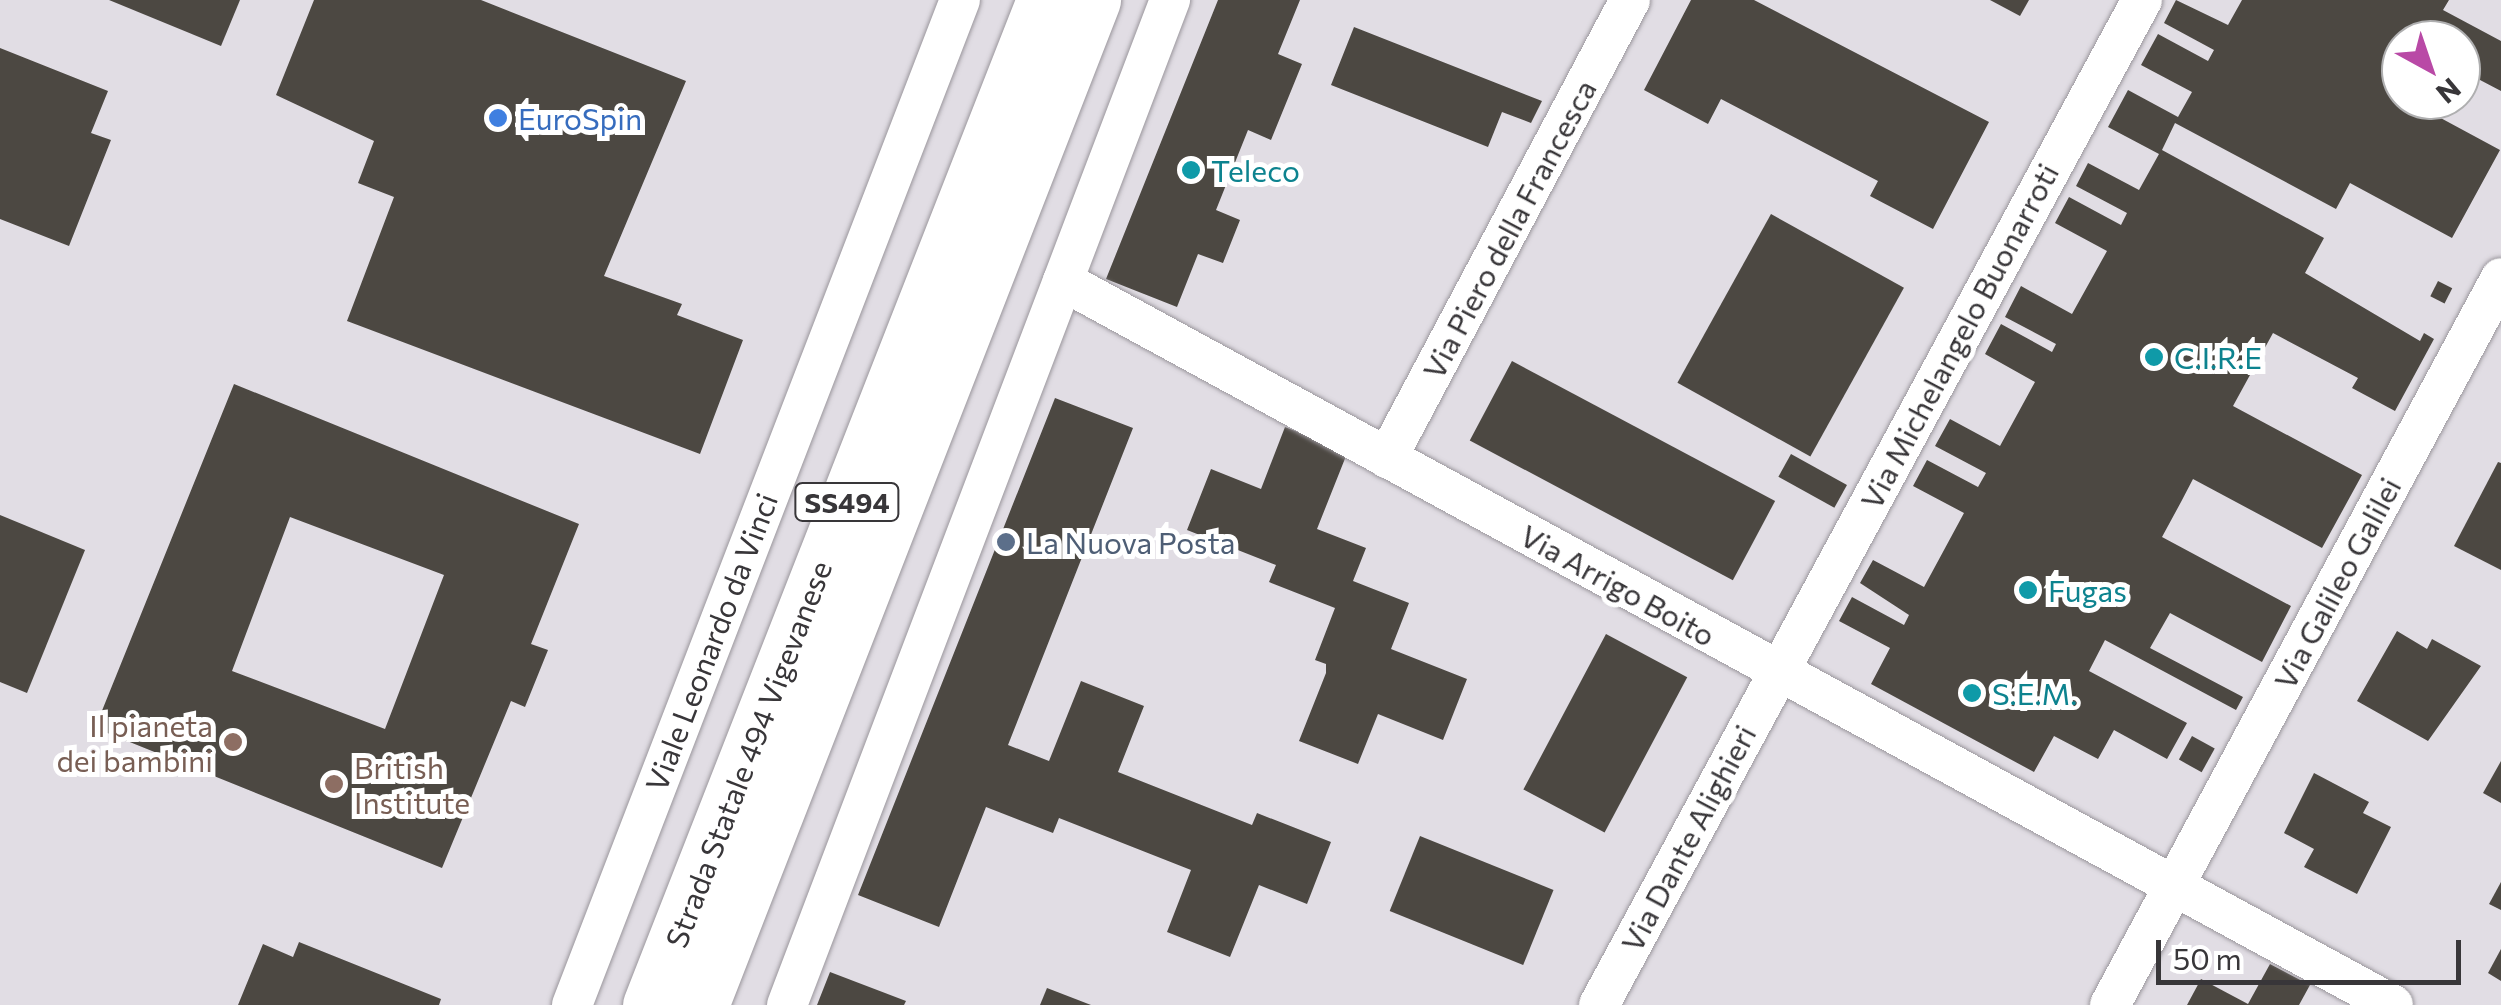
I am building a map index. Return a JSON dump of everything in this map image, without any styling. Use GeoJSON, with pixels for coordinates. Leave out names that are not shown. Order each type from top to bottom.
{"type":"FeatureCollection","features":[{"type":"Feature","properties":{"kind":"main road","name":"Strada Statale 494 Vigevanese"},"geometry":{"type":"LineString","coordinates":[[650,1005],[1044,0]]}},
{"type":"Feature","properties":{"kind":"main road","name":"Strada Statale 494 Vigevanese"},"geometry":{"type":"LineString","coordinates":[[701,1005],[1093,0]]}},
{"type":"Feature","properties":{"kind":"street","name":"Viale Leonardo da Vinci"},"geometry":{"type":"LineString","coordinates":[[572,1005],[960,0]]}},
{"type":"Feature","properties":{"kind":"street"},"geometry":{"type":"LineString","coordinates":[[788,1005],[1170,0]]}},
{"type":"Feature","properties":{"kind":"street","name":"Via Piero della Francesca"},"geometry":{"type":"LineString","coordinates":[[1387,458],[1630,0]]}},
{"type":"Feature","properties":{"kind":"street","name":"Via Michelangelo Buonarroti"},"geometry":{"type":"LineString","coordinates":[[1777,672],[2142,0]]}},
{"type":"Feature","properties":{"kind":"street","name":"Via Galileo Galilei"},"geometry":{"type":"LineString","coordinates":[[2110,1005],[2501,278]]}},
{"type":"Feature","properties":{"kind":"street","name":"Via Arrigo Boito"},"geometry":{"type":"LineString","coordinates":[[1062,281],[2393,1005]]}},
{"type":"Feature","properties":{"kind":"street","name":"Via Dante Alighieri"},"geometry":{"type":"LineString","coordinates":[[1599,1005],[1777,672]]}},
{"type":"Feature","properties":{"kind":"building"},"geometry":{"type":"Polygon","coordinates":[[[109,0],[240,0],[221,46],[109,0]]]}},
{"type":"Feature","properties":{"kind":"building"},"geometry":{"type":"Polygon","coordinates":[[[314,0],[481,0],[686,81],[604,276],[682,304],[677,315],[743,340],[700,454],[347,321],[394,197],[358,183],[374,141],[276,95],[314,0]]]}},
{"type":"Feature","properties":{"kind":"building","name":"Teleco"},"geometry":{"type":"Polygon","coordinates":[[[1218,0],[1300,0],[1278,54],[1302,64],[1271,140],[1248,130],[1216,210],[1240,220],[1223,263],[1198,254],[1177,307],[1106,279],[1218,0]]]}},
{"type":"Feature","properties":{"kind":"building"},"geometry":{"type":"Polygon","coordinates":[[[1691,0],[1754,0],[1989,122],[1933,229],[1870,196],[1878,181],[1721,99],[1708,124],[1644,90],[1691,0]]]}},
{"type":"Feature","properties":{"kind":"building"},"geometry":{"type":"Polygon","coordinates":[[[1990,0],[2029,0],[2020,16],[1990,0]]]}},
{"type":"Feature","properties":{"kind":"building"},"geometry":{"type":"Polygon","coordinates":[[[2176,0],[2228,25],[2242,0],[2449,0],[2443,10],[2462,20],[2381,20],[2381,120],[2444,120],[2500,150],[2452,238],[2350,183],[2336,209],[2175,123],[2162,150],[2324,238],[2305,273],[2420,341],[2424,333],[2434,339],[2395,411],[2352,388],[2358,378],[2273,333],[2233,406],[2362,475],[2322,548],[2193,479],[2162,537],[2291,606],[2262,662],[2170,613],[2150,648],[2243,697],[2236,710],[2105,640],[2089,671],[2187,723],[2167,759],[2114,730],[2098,759],[2054,736],[2034,772],[1871,684],[1890,648],[1839,621],[1852,597],[1904,625],[1909,615],[1860,583],[1873,560],[1924,587],[1964,513],[1913,486],[1927,460],[1978,487],[1986,473],[1935,446],[1950,419],[2000,446],[2035,382],[1985,354],[2001,324],[2052,352],[2056,344],[2005,317],[2021,286],[2072,314],[2107,251],[2055,223],[2069,197],[2121,225],[2127,213],[2076,186],[2088,163],[2139,190],[2159,154],[2108,127],[2128,90],[2178,117],[2192,92],[2141,65],[2158,34],[2208,61],[2214,50],[2164,23],[2176,0]]]}},
{"type":"Feature","properties":{"kind":"building"},"geometry":{"type":"Polygon","coordinates":[[[1354,27],[1542,101],[1531,123],[1502,112],[1488,147],[1331,85],[1354,27]]]}},
{"type":"Feature","properties":{"kind":"building"},"geometry":{"type":"Polygon","coordinates":[[[2481,30],[2501,41],[2501,91],[2481,80],[2481,30]]]}},
{"type":"Feature","properties":{"kind":"building"},"geometry":{"type":"Polygon","coordinates":[[[0,48],[108,91],[91,133],[111,140],[69,246],[0,219],[0,48]]]}},
{"type":"Feature","properties":{"kind":"building"},"geometry":{"type":"Polygon","coordinates":[[[1771,214],[1904,288],[1810,456],[1677,383],[1771,214]]]}},
{"type":"Feature","properties":{"kind":"building"},"geometry":{"type":"Polygon","coordinates":[[[2438,281],[2452,288],[2445,303],[2430,296],[2438,281]]]}},
{"type":"Feature","properties":{"kind":"building"},"geometry":{"type":"Polygon","coordinates":[[[1512,361],[1775,501],[1733,580],[1470,440],[1512,361]]]}},
{"type":"Feature","properties":{"kind":"building"},"geometry":{"type":"Polygon","coordinates":[[[234,384],[579,524],[531,644],[548,650],[525,707],[511,701],[442,868],[95,728],[234,384]],[[290,517],[232,671],[385,729],[444,575],[290,517]]]}},
{"type":"Feature","properties":{"kind":"building"},"geometry":{"type":"Polygon","coordinates":[[[1055,398],[1133,428],[1008,745],[1049,761],[1081,681],[1144,706],[1118,772],[1252,825],[1257,813],[1331,842],[1307,904],[1259,885],[1230,957],[1167,932],[1191,870],[1059,818],[1053,833],[986,807],[939,927],[858,895],[1055,398]]]}},
{"type":"Feature","properties":{"kind":"building"},"geometry":{"type":"Polygon","coordinates":[[[1285,427],[1348,451],[1317,529],[1366,548],[1353,581],[1409,603],[1391,649],[1467,679],[1443,740],[1378,714],[1358,764],[1299,741],[1326,673],[1326,664],[1315,660],[1335,608],[1269,582],[1276,565],[1187,530],[1211,469],[1261,489],[1285,427]]]}},
{"type":"Feature","properties":{"kind":"building"},"geometry":{"type":"Polygon","coordinates":[[[1791,454],[1847,485],[1834,508],[1778,477],[1791,454]]]}},
{"type":"Feature","properties":{"kind":"building"},"geometry":{"type":"Polygon","coordinates":[[[2498,462],[2501,463],[2501,570],[2454,546],[2498,462]]]}},
{"type":"Feature","properties":{"kind":"building"},"geometry":{"type":"Polygon","coordinates":[[[0,515],[85,550],[27,693],[0,682],[0,515]]]}},
{"type":"Feature","properties":{"kind":"building"},"geometry":{"type":"Polygon","coordinates":[[[2397,631],[2427,649],[2432,639],[2481,666],[2428,741],[2357,701],[2397,631]]]}},
{"type":"Feature","properties":{"kind":"building"},"geometry":{"type":"Polygon","coordinates":[[[1606,634],[1687,677],[1605,833],[1523,789],[1606,634]]]}},
{"type":"Feature","properties":{"kind":"building"},"geometry":{"type":"Polygon","coordinates":[[[2192,736],[2215,749],[2202,772],[2179,760],[2192,736]]]}},
{"type":"Feature","properties":{"kind":"building"},"geometry":{"type":"Polygon","coordinates":[[[2501,761],[2501,803],[2483,793],[2501,761]]]}},
{"type":"Feature","properties":{"kind":"building"},"geometry":{"type":"Polygon","coordinates":[[[2314,773],[2369,802],[2363,813],[2391,827],[2357,894],[2304,867],[2314,849],[2284,833],[2314,773]]]}},
{"type":"Feature","properties":{"kind":"building"},"geometry":{"type":"Polygon","coordinates":[[[1420,836],[1554,890],[1523,965],[1390,911],[1420,836]]]}},
{"type":"Feature","properties":{"kind":"building"},"geometry":{"type":"Polygon","coordinates":[[[2501,882],[2501,910],[2489,904],[2501,882]]]}},
{"type":"Feature","properties":{"kind":"building"},"geometry":{"type":"Polygon","coordinates":[[[299,942],[441,999],[439,1005],[238,1005],[263,944],[293,957],[299,942]]]}},
{"type":"Feature","properties":{"kind":"building"},"geometry":{"type":"Polygon","coordinates":[[[2501,949],[2501,981],[2488,973],[2501,949]]]}},
{"type":"Feature","properties":{"kind":"building"},"geometry":{"type":"Polygon","coordinates":[[[2270,964],[2310,985],[2299,1005],[2187,1005],[2201,979],[2248,1004],[2270,964]]]}},
{"type":"Feature","properties":{"kind":"building"},"geometry":{"type":"Polygon","coordinates":[[[830,972],[906,1001],[904,1005],[817,1005],[830,972]]]}},
{"type":"Feature","properties":{"kind":"building"},"geometry":{"type":"Polygon","coordinates":[[[1047,988],[1091,1005],[1040,1005],[1047,988]]]}},
{"type":"Feature","properties":{"kind":"place","name":"EuroSpin"},"geometry":{"type":"Point","coordinates":[498,118]}},
{"type":"Feature","properties":{"kind":"place","name":"Teleco"},"geometry":{"type":"Point","coordinates":[1191,170]}},
{"type":"Feature","properties":{"kind":"place","name":"C.I.R.E"},"geometry":{"type":"Point","coordinates":[2154,357]}},
{"type":"Feature","properties":{"kind":"place","name":"La Nuova Posta"},"geometry":{"type":"Point","coordinates":[1006,542]}},
{"type":"Feature","properties":{"kind":"place","name":"Fugas"},"geometry":{"type":"Point","coordinates":[2028,590]}},
{"type":"Feature","properties":{"kind":"place","name":"S.E.M."},"geometry":{"type":"Point","coordinates":[1972,693]}},
{"type":"Feature","properties":{"kind":"place","name":"Il pianeta dei bambini"},"geometry":{"type":"Point","coordinates":[233,742]}},
{"type":"Feature","properties":{"kind":"place","name":"British Institute"},"geometry":{"type":"Point","coordinates":[334,784]}}]}
